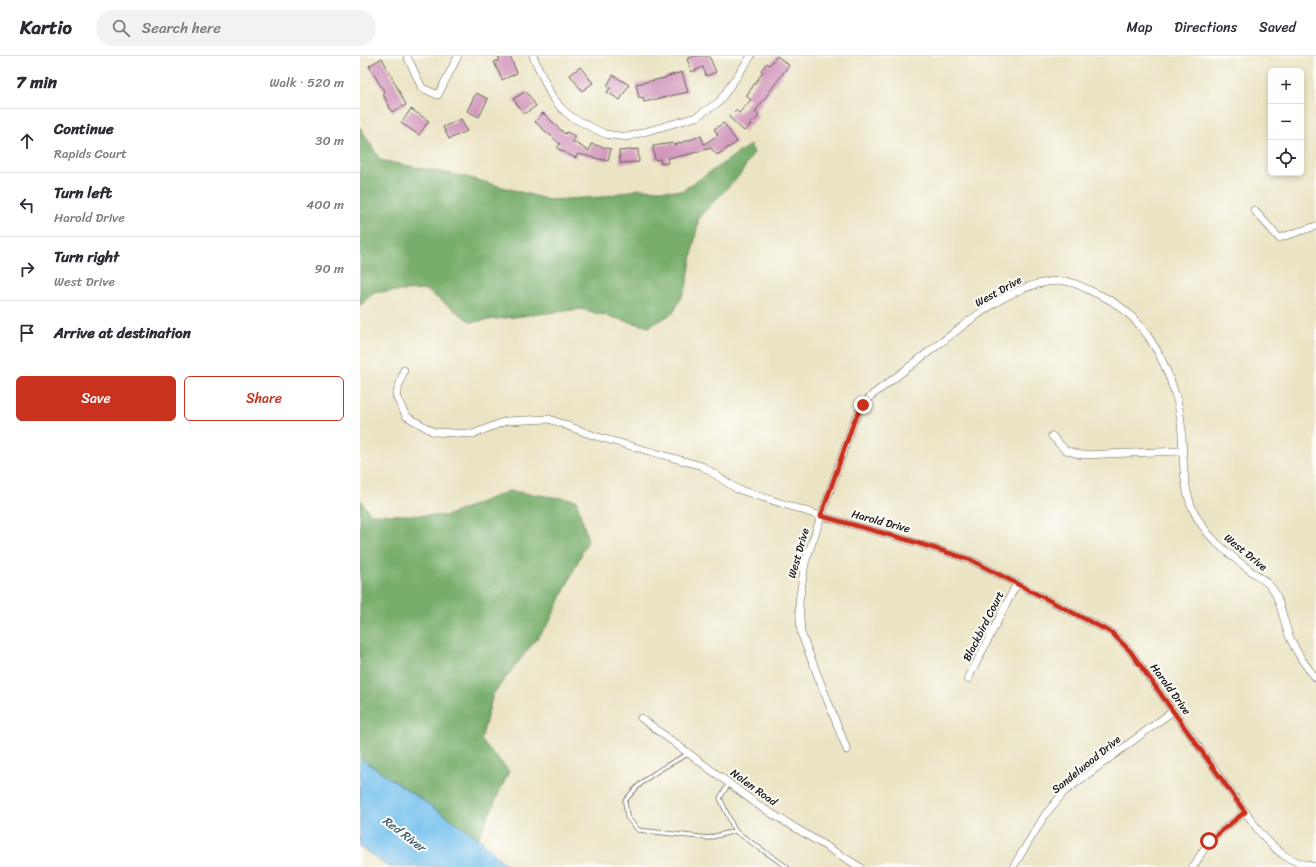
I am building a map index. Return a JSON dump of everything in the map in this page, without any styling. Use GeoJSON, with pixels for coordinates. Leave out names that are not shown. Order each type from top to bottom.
{"type":"FeatureCollection","features":[{"type":"Feature","properties":{"kind":"street"},"geometry":{"type":"LineString","coordinates":[[407,56],[422,88],[438,95],[458,56]]}},
{"type":"Feature","properties":{"kind":"street"},"geometry":{"type":"LineString","coordinates":[[532,56],[551,95],[562,109],[573,118],[605,134],[627,137],[696,117],[719,102],[751,56]]}},
{"type":"Feature","properties":{"kind":"street"},"geometry":{"type":"LineString","coordinates":[[1254,210],[1279,238],[1316,226]]}},
{"type":"Feature","properties":{"kind":"street","name":"West Drive"},"geometry":{"type":"LineString","coordinates":[[847,750],[801,633],[799,602],[800,586],[805,563],[854,421],[863,405],[980,313],[1022,288],[1042,283],[1065,281],[1111,300],[1130,316],[1149,337],[1165,366],[1176,398],[1181,417],[1182,451],[1190,503],[1199,524],[1224,551],[1272,588],[1290,638],[1316,678]]}},
{"type":"Feature","properties":{"kind":"street","name":"Harold Drive"},"geometry":{"type":"LineString","coordinates":[[404,370],[396,396],[406,416],[434,432],[473,434],[506,421],[549,419],[596,436],[702,466],[736,489],[821,516],[908,540],[971,560],[1112,633],[1130,651],[1245,812],[1276,851],[1299,864],[1316,867]]}},
{"type":"Feature","properties":{"kind":"street"},"geometry":{"type":"LineString","coordinates":[[1052,436],[1065,450],[1081,455],[1182,451]]}},
{"type":"Feature","properties":{"kind":"street","name":"Blackbird Court"},"geometry":{"type":"LineString","coordinates":[[968,678],[1017,583]]}},
{"type":"Feature","properties":{"kind":"street","name":"Sandelwood Drive"},"geometry":{"type":"LineString","coordinates":[[1013,867],[1045,815],[1064,792],[1173,711]]}},
{"type":"Feature","properties":{"kind":"street","name":"Nolen Road"},"geometry":{"type":"LineString","coordinates":[[641,718],[761,807],[860,867]]}},
{"type":"Feature","properties":{"kind":"street"},"geometry":{"type":"LineString","coordinates":[[1193,867],[1209,841],[1245,812]]}},
{"type":"Feature","properties":{"kind":"lane"},"geometry":{"type":"LineString","coordinates":[[689,754],[650,774],[635,787],[625,801],[627,817],[638,830],[708,838],[735,831]]}},
{"type":"Feature","properties":{"kind":"lane"},"geometry":{"type":"LineString","coordinates":[[729,783],[720,798],[735,831],[787,867]]}},
{"type":"Feature","properties":{"kind":"green space"},"geometry":{"type":"Polygon","coordinates":[[[360,127],[380,160],[466,177],[549,200],[601,197],[639,189],[682,191],[750,145],[754,152],[740,175],[699,217],[686,288],[673,313],[649,327],[581,309],[471,322],[426,290],[374,292],[360,306],[360,127]]]}},
{"type":"Feature","properties":{"kind":"green space"},"geometry":{"type":"Polygon","coordinates":[[[509,491],[576,500],[588,540],[549,623],[493,694],[481,740],[509,771],[478,838],[360,758],[360,499],[370,514],[446,516],[509,491]]]}},
{"type":"Feature","properties":{"kind":"water","name":"Red River"},"geometry":{"type":"Polygon","coordinates":[[[360,758],[478,838],[508,867],[389,867],[360,847],[360,758]]]}},
{"type":"Feature","properties":{"kind":"building"},"geometry":{"type":"Polygon","coordinates":[[[498,56],[510,56],[517,73],[502,80],[494,62],[500,60],[498,56]]]}},
{"type":"Feature","properties":{"kind":"building"},"geometry":{"type":"Polygon","coordinates":[[[694,56],[709,56],[716,72],[706,76],[703,67],[692,72],[687,59],[694,56]]]}},
{"type":"Feature","properties":{"kind":"building"},"geometry":{"type":"Polygon","coordinates":[[[777,56],[789,65],[755,112],[759,116],[744,131],[729,117],[736,110],[739,113],[751,100],[746,96],[763,72],[761,70],[767,63],[769,65],[777,56]]]}},
{"type":"Feature","properties":{"kind":"building"},"geometry":{"type":"Polygon","coordinates":[[[382,58],[406,105],[392,112],[383,94],[385,93],[369,66],[382,58]]]}},
{"type":"Feature","properties":{"kind":"building"},"geometry":{"type":"Polygon","coordinates":[[[580,67],[593,83],[582,91],[570,75],[580,67]]]}},
{"type":"Feature","properties":{"kind":"building"},"geometry":{"type":"Polygon","coordinates":[[[682,72],[688,92],[644,102],[643,97],[639,98],[636,84],[665,78],[682,72]]]}},
{"type":"Feature","properties":{"kind":"building"},"geometry":{"type":"Polygon","coordinates":[[[613,75],[629,85],[620,100],[607,92],[610,88],[607,86],[613,75]]]}},
{"type":"Feature","properties":{"kind":"building"},"geometry":{"type":"Polygon","coordinates":[[[526,91],[536,106],[524,114],[513,99],[526,91]]]}},
{"type":"Feature","properties":{"kind":"building"},"geometry":{"type":"Polygon","coordinates":[[[476,93],[488,99],[479,117],[467,111],[476,93]]]}},
{"type":"Feature","properties":{"kind":"building"},"geometry":{"type":"Polygon","coordinates":[[[411,109],[429,121],[419,135],[401,123],[411,109]]]}},
{"type":"Feature","properties":{"kind":"building"},"geometry":{"type":"Polygon","coordinates":[[[543,113],[565,134],[567,132],[575,136],[572,141],[589,151],[591,144],[611,149],[608,161],[578,154],[575,158],[557,148],[560,144],[535,122],[543,113]]]}},
{"type":"Feature","properties":{"kind":"building"},"geometry":{"type":"Polygon","coordinates":[[[461,119],[467,131],[449,139],[443,127],[461,119]]]}},
{"type":"Feature","properties":{"kind":"building"},"geometry":{"type":"Polygon","coordinates":[[[724,123],[737,142],[717,155],[711,148],[686,155],[667,158],[668,163],[661,164],[660,159],[655,160],[653,146],[673,143],[674,145],[701,136],[704,144],[718,135],[714,129],[724,123]]]}},
{"type":"Feature","properties":{"kind":"building"},"geometry":{"type":"Polygon","coordinates":[[[638,149],[639,162],[620,163],[619,151],[638,149]]]}},
{"type":"Feature","properties":{"kind":"route"},"geometry":{"type":"LineString","coordinates":[[863,405],[854,421],[821,516],[908,540],[971,560],[1112,633],[1130,651],[1245,812],[1209,841]]}}]}
